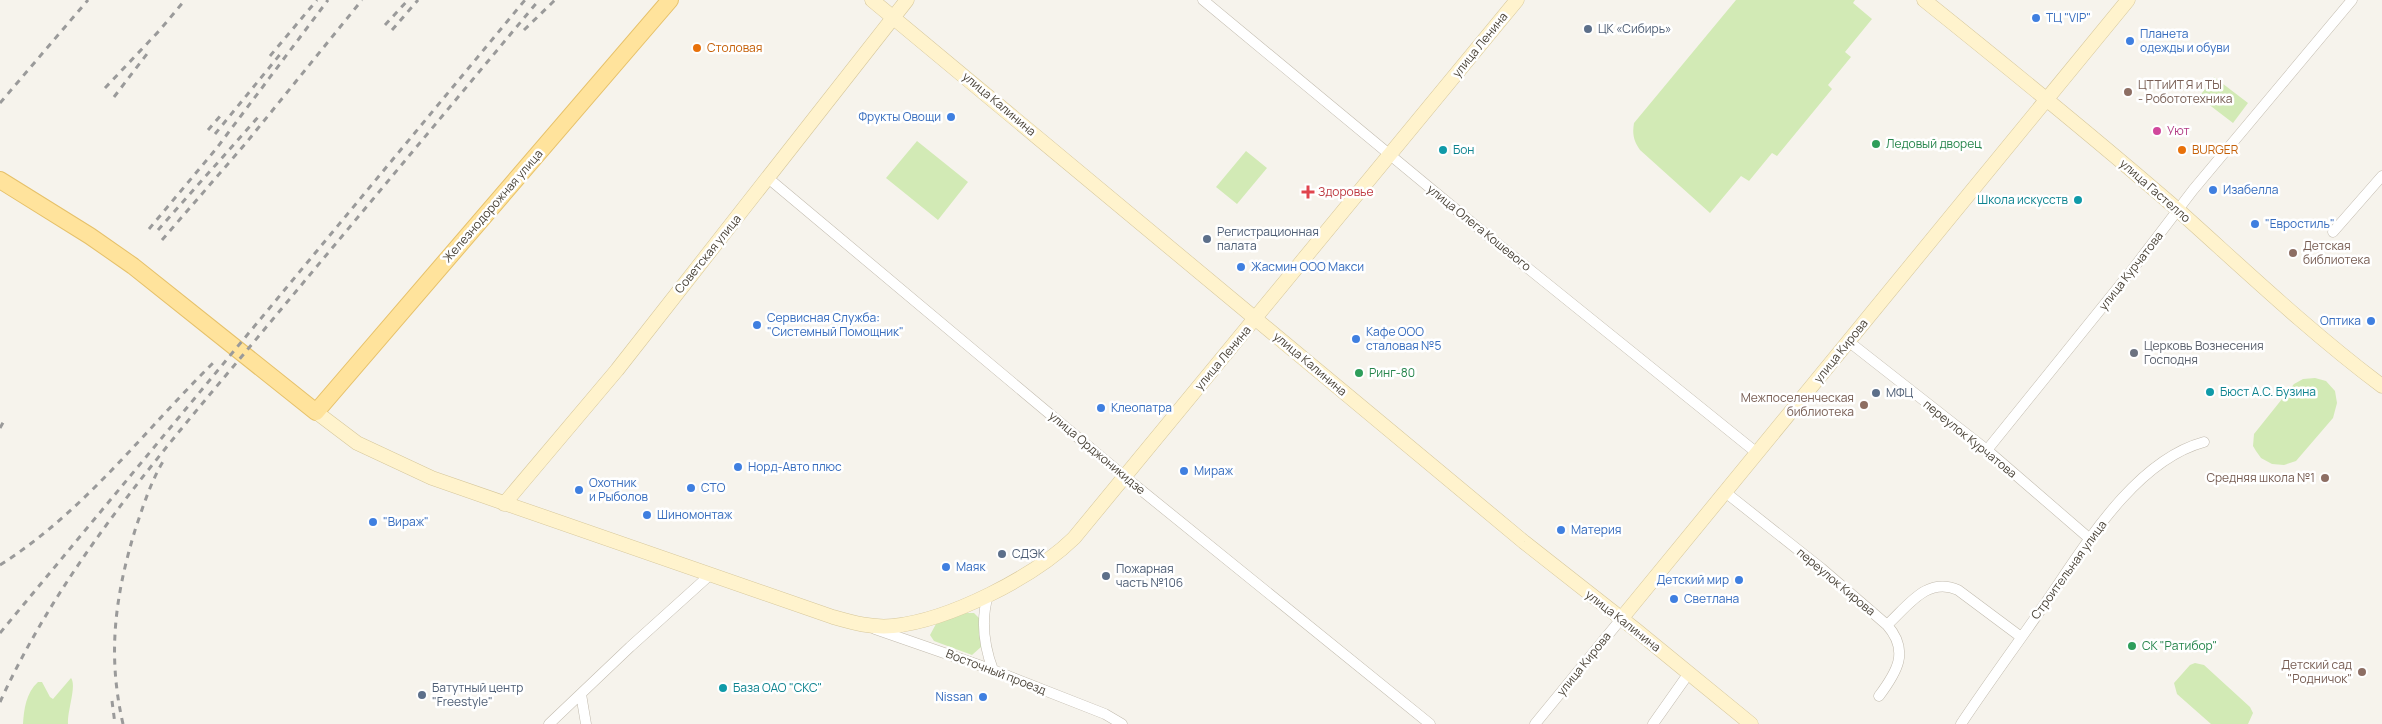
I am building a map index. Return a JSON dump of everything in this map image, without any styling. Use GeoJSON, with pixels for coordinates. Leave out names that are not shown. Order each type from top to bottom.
{"type":"FeatureCollection","features":[{"type":"Feature","properties":{"kind":"main road","name":"Железнодорожная улица"},"geometry":{"type":"LineString","coordinates":[[316,412],[670,0]]}},
{"type":"Feature","properties":{"kind":"main road"},"geometry":{"type":"LineString","coordinates":[[0,180],[90,236],[133,266],[316,412]]}},
{"type":"Feature","properties":{"kind":"street","name":"улица Калинина"},"geometry":{"type":"LineString","coordinates":[[872,0],[1518,537],[1751,724]]}},
{"type":"Feature","properties":{"kind":"street","name":"Советская улица"},"geometry":{"type":"LineString","coordinates":[[504,504],[580,415],[907,0]]}},
{"type":"Feature","properties":{"kind":"street","name":"улица Олега Кошевого"},"geometry":{"type":"LineString","coordinates":[[1203,0],[1757,453]]}},
{"type":"Feature","properties":{"kind":"street","name":"улица Ленина"},"geometry":{"type":"LineString","coordinates":[[316,412],[370,450],[432,478],[504,504],[867,627],[912,623],[988,595],[1030,572],[1055,555],[1074,538],[1517,0]]}},
{"type":"Feature","properties":{"kind":"street","name":"улица Гастелло"},"geometry":{"type":"LineString","coordinates":[[1924,0],[2047,98],[2178,210],[2315,334],[2382,386]]}},
{"type":"Feature","properties":{"kind":"street","name":"улица Кирова"},"geometry":{"type":"LineString","coordinates":[[1535,724],[2128,0]]}},
{"type":"Feature","properties":{"kind":"street","name":"улица Курчатова"},"geometry":{"type":"LineString","coordinates":[[1987,450],[2129,274],[2178,210],[2352,0]]}},
{"type":"Feature","properties":{"kind":"street"},"geometry":{"type":"LineString","coordinates":[[2333,232],[2382,176]]}},
{"type":"Feature","properties":{"kind":"street","name":"улица Орджоникидзе"},"geometry":{"type":"LineString","coordinates":[[768,178],[1125,477],[1430,724]]}},
{"type":"Feature","properties":{"kind":"street","name":"переулок Курчатова"},"geometry":{"type":"LineString","coordinates":[[1848,341],[1987,450],[2090,539]]}},
{"type":"Feature","properties":{"kind":"street","name":"Строительная улица"},"geometry":{"type":"LineString","coordinates":[[1961,724],[2090,539],[2113,510],[2150,473],[2174,455],[2204,442]]}},
{"type":"Feature","properties":{"kind":"street","name":"переулок Кирова"},"geometry":{"type":"LineString","coordinates":[[1724,492],[1821,568],[1887,625],[1926,590],[1936,585],[1948,585],[1958,590],[2021,637]]}},
{"type":"Feature","properties":{"kind":"street"},"geometry":{"type":"LineString","coordinates":[[549,724],[711,574]]}},
{"type":"Feature","properties":{"kind":"street"},"geometry":{"type":"LineString","coordinates":[[988,595],[984,620],[986,646],[993,670]]}},
{"type":"Feature","properties":{"kind":"street"},"geometry":{"type":"LineString","coordinates":[[1879,696],[1893,674],[1900,653],[1899,641],[1887,625]]}},
{"type":"Feature","properties":{"kind":"street","name":"Восточный проезд"},"geometry":{"type":"LineString","coordinates":[[867,627],[993,670],[1105,714],[1122,724]]}},
{"type":"Feature","properties":{"kind":"street"},"geometry":{"type":"LineString","coordinates":[[1653,724],[1689,673]]}},
{"type":"Feature","properties":{"kind":"street"},"geometry":{"type":"LineString","coordinates":[[581,694],[586,724]]}},
{"type":"Feature","properties":{"kind":"green space"},"geometry":{"type":"Polygon","coordinates":[[[1736,0],[1855,0],[1853,3],[1872,19],[1845,52],[1851,57],[1828,85],[1832,89],[1777,156],[1772,153],[1749,181],[1741,176],[1710,213],[1640,150],[1634,138],[1633,127],[1634,123],[1736,0]]]}},
{"type":"Feature","properties":{"kind":"green space"},"geometry":{"type":"Polygon","coordinates":[[[2214,77],[2248,103],[2233,123],[2199,97],[2214,77]]]}},
{"type":"Feature","properties":{"kind":"green space"},"geometry":{"type":"Polygon","coordinates":[[[917,141],[968,182],[938,220],[886,178],[917,141]]]}},
{"type":"Feature","properties":{"kind":"green space"},"geometry":{"type":"Polygon","coordinates":[[[1246,151],[1267,168],[1237,204],[1216,187],[1246,151]]]}},
{"type":"Feature","properties":{"kind":"green space"},"geometry":{"type":"Polygon","coordinates":[[[2315,378],[2326,381],[2335,391],[2337,403],[2333,418],[2296,461],[2284,465],[2272,464],[2261,458],[2253,446],[2254,434],[2294,384],[2303,379],[2315,378]]]}},
{"type":"Feature","properties":{"kind":"green space"},"geometry":{"type":"Polygon","coordinates":[[[965,613],[974,613],[979,618],[981,647],[972,655],[934,641],[930,635],[936,624],[965,613]]]}},
{"type":"Feature","properties":{"kind":"green space"},"geometry":{"type":"Polygon","coordinates":[[[2195,663],[2204,665],[2250,707],[2253,713],[2248,724],[2211,724],[2177,694],[2174,683],[2190,665],[2195,663]]]}},
{"type":"Feature","properties":{"kind":"green space"},"geometry":{"type":"Polygon","coordinates":[[[71,678],[73,687],[68,724],[23,724],[28,696],[38,682],[42,682],[53,699],[71,678]]]}},
{"type":"Feature","properties":{"kind":"railway"},"geometry":{"type":"LineString","coordinates":[[0,103],[88,0]]}},
{"type":"Feature","properties":{"kind":"railway"},"geometry":{"type":"LineString","coordinates":[[105,88],[159,31],[185,0]]}},
{"type":"Feature","properties":{"kind":"railway"},"geometry":{"type":"LineString","coordinates":[[270,56],[317,0]]}},
{"type":"Feature","properties":{"kind":"railway"},"geometry":{"type":"LineString","coordinates":[[149,229],[216,149],[328,0]]}},
{"type":"Feature","properties":{"kind":"railway"},"geometry":{"type":"LineString","coordinates":[[162,240],[246,143],[362,0]]}},
{"type":"Feature","properties":{"kind":"railway"},"geometry":{"type":"LineString","coordinates":[[385,25],[408,0]]}},
{"type":"Feature","properties":{"kind":"railway"},"geometry":{"type":"LineString","coordinates":[[392,30],[418,0]]}},
{"type":"Feature","properties":{"kind":"railway"},"geometry":{"type":"LineString","coordinates":[[0,633],[525,0]]}},
{"type":"Feature","properties":{"kind":"railway"},"geometry":{"type":"LineString","coordinates":[[0,702],[26,650],[55,600],[121,505],[194,414],[539,0]]}},
{"type":"Feature","properties":{"kind":"railway"},"geometry":{"type":"LineString","coordinates":[[524,30],[555,0]]}},
{"type":"Feature","properties":{"kind":"railway"},"geometry":{"type":"LineString","coordinates":[[114,97],[150,50]]}},
{"type":"Feature","properties":{"kind":"railway"},"geometry":{"type":"LineString","coordinates":[[215,134],[282,52]]}},
{"type":"Feature","properties":{"kind":"railway"},"geometry":{"type":"LineString","coordinates":[[208,130],[221,115]]}},
{"type":"Feature","properties":{"kind":"railway"},"geometry":{"type":"LineString","coordinates":[[158,230],[259,116]]}},
{"type":"Feature","properties":{"kind":"railway"},"geometry":{"type":"LineString","coordinates":[[0,565],[59,521],[86,496],[214,362]]}},
{"type":"Feature","properties":{"kind":"railway"},"geometry":{"type":"LineString","coordinates":[[0,428],[5,419]]}},
{"type":"Feature","properties":{"kind":"railway"},"geometry":{"type":"LineString","coordinates":[[123,724],[115,673],[118,601],[136,527],[152,484],[164,460]]}},
{"type":"Feature","properties":{"kind":"railway"},"geometry":{"type":"LineString","coordinates":[[112,701],[115,724]]}},
{"type":"Feature","properties":{"kind":"place","name":"ТЦ \"VIP\""},"geometry":{"type":"Point","coordinates":[2036,18]}},
{"type":"Feature","properties":{"kind":"place","name":"ЦК «Сибирь»"},"geometry":{"type":"Point","coordinates":[1588,29]}},
{"type":"Feature","properties":{"kind":"place","name":"Планета одежды и обуви"},"geometry":{"type":"Point","coordinates":[2130,41]}},
{"type":"Feature","properties":{"kind":"place","name":"Столовая"},"geometry":{"type":"Point","coordinates":[697,48]}},
{"type":"Feature","properties":{"kind":"place","name":"ЦТТиИТ Я и ТЫ - Робототехника"},"geometry":{"type":"Point","coordinates":[2128,92]}},
{"type":"Feature","properties":{"kind":"place","name":"Фрукты Овощи"},"geometry":{"type":"Point","coordinates":[951,117]}},
{"type":"Feature","properties":{"kind":"place","name":"Уют"},"geometry":{"type":"Point","coordinates":[2157,131]}},
{"type":"Feature","properties":{"kind":"place","name":"Ледовый дворец"},"geometry":{"type":"Point","coordinates":[1876,144]}},
{"type":"Feature","properties":{"kind":"place","name":"Бон"},"geometry":{"type":"Point","coordinates":[1443,150]}},
{"type":"Feature","properties":{"kind":"place","name":"BURGER"},"geometry":{"type":"Point","coordinates":[2182,150]}},
{"type":"Feature","properties":{"kind":"place","name":"Изабелла"},"geometry":{"type":"Point","coordinates":[2213,190]}},
{"type":"Feature","properties":{"kind":"place","name":"Здоровье"},"geometry":{"type":"Point","coordinates":[1308,192]}},
{"type":"Feature","properties":{"kind":"place","name":"Школа искусств"},"geometry":{"type":"Point","coordinates":[2078,200]}},
{"type":"Feature","properties":{"kind":"place","name":"\"Евростиль\""},"geometry":{"type":"Point","coordinates":[2255,224]}},
{"type":"Feature","properties":{"kind":"place","name":"Регистрационная палата"},"geometry":{"type":"Point","coordinates":[1207,239]}},
{"type":"Feature","properties":{"kind":"place","name":"Детская библиотека"},"geometry":{"type":"Point","coordinates":[2293,253]}},
{"type":"Feature","properties":{"kind":"place","name":"Жасмин ООО Макси"},"geometry":{"type":"Point","coordinates":[1241,267]}},
{"type":"Feature","properties":{"kind":"place","name":"Оптика"},"geometry":{"type":"Point","coordinates":[2371,321]}},
{"type":"Feature","properties":{"kind":"place","name":"Сервисная Служба: \"Системный Помощник\""},"geometry":{"type":"Point","coordinates":[757,325]}},
{"type":"Feature","properties":{"kind":"place","name":"Кафе ООО сталовая №5"},"geometry":{"type":"Point","coordinates":[1356,339]}},
{"type":"Feature","properties":{"kind":"place","name":"Церковь Вознесения Господня"},"geometry":{"type":"Point","coordinates":[2134,353]}},
{"type":"Feature","properties":{"kind":"place","name":"Ринг-80"},"geometry":{"type":"Point","coordinates":[1359,373]}},
{"type":"Feature","properties":{"kind":"place","name":"Бюст А.С. Бузина"},"geometry":{"type":"Point","coordinates":[2210,392]}},
{"type":"Feature","properties":{"kind":"place","name":"МФЦ"},"geometry":{"type":"Point","coordinates":[1876,393]}},
{"type":"Feature","properties":{"kind":"place","name":"Межпоселенческая библиотека"},"geometry":{"type":"Point","coordinates":[1864,405]}},
{"type":"Feature","properties":{"kind":"place","name":"Клеопатра"},"geometry":{"type":"Point","coordinates":[1101,408]}},
{"type":"Feature","properties":{"kind":"place","name":"Норд-Авто плюс"},"geometry":{"type":"Point","coordinates":[738,467]}},
{"type":"Feature","properties":{"kind":"place","name":"Мираж"},"geometry":{"type":"Point","coordinates":[1184,471]}},
{"type":"Feature","properties":{"kind":"place","name":"Средняя школа №1"},"geometry":{"type":"Point","coordinates":[2325,478]}},
{"type":"Feature","properties":{"kind":"place","name":"СТО"},"geometry":{"type":"Point","coordinates":[691,488]}},
{"type":"Feature","properties":{"kind":"place","name":"Охотник и Рыболов"},"geometry":{"type":"Point","coordinates":[579,490]}},
{"type":"Feature","properties":{"kind":"place","name":"Шиномонтаж"},"geometry":{"type":"Point","coordinates":[647,515]}},
{"type":"Feature","properties":{"kind":"place","name":"\"Вираж\""},"geometry":{"type":"Point","coordinates":[373,522]}},
{"type":"Feature","properties":{"kind":"place","name":"Материя"},"geometry":{"type":"Point","coordinates":[1561,530]}},
{"type":"Feature","properties":{"kind":"place","name":"СДЭК"},"geometry":{"type":"Point","coordinates":[1002,554]}},
{"type":"Feature","properties":{"kind":"place","name":"Маяк"},"geometry":{"type":"Point","coordinates":[946,567]}},
{"type":"Feature","properties":{"kind":"place","name":"Пожарная часть №106"},"geometry":{"type":"Point","coordinates":[1106,576]}},
{"type":"Feature","properties":{"kind":"place","name":"Детский мир"},"geometry":{"type":"Point","coordinates":[1739,580]}},
{"type":"Feature","properties":{"kind":"place","name":"Светлана"},"geometry":{"type":"Point","coordinates":[1674,599]}},
{"type":"Feature","properties":{"kind":"place","name":"СК \"Ратибор\""},"geometry":{"type":"Point","coordinates":[2132,646]}},
{"type":"Feature","properties":{"kind":"place","name":"Детский сад \"Родничок\""},"geometry":{"type":"Point","coordinates":[2362,672]}},
{"type":"Feature","properties":{"kind":"place","name":"База ОАО \"СКС\""},"geometry":{"type":"Point","coordinates":[723,688]}},
{"type":"Feature","properties":{"kind":"place","name":"Батутный центр \"Freestyle\""},"geometry":{"type":"Point","coordinates":[422,695]}},
{"type":"Feature","properties":{"kind":"place","name":"Nissan"},"geometry":{"type":"Point","coordinates":[983,697]}}]}
